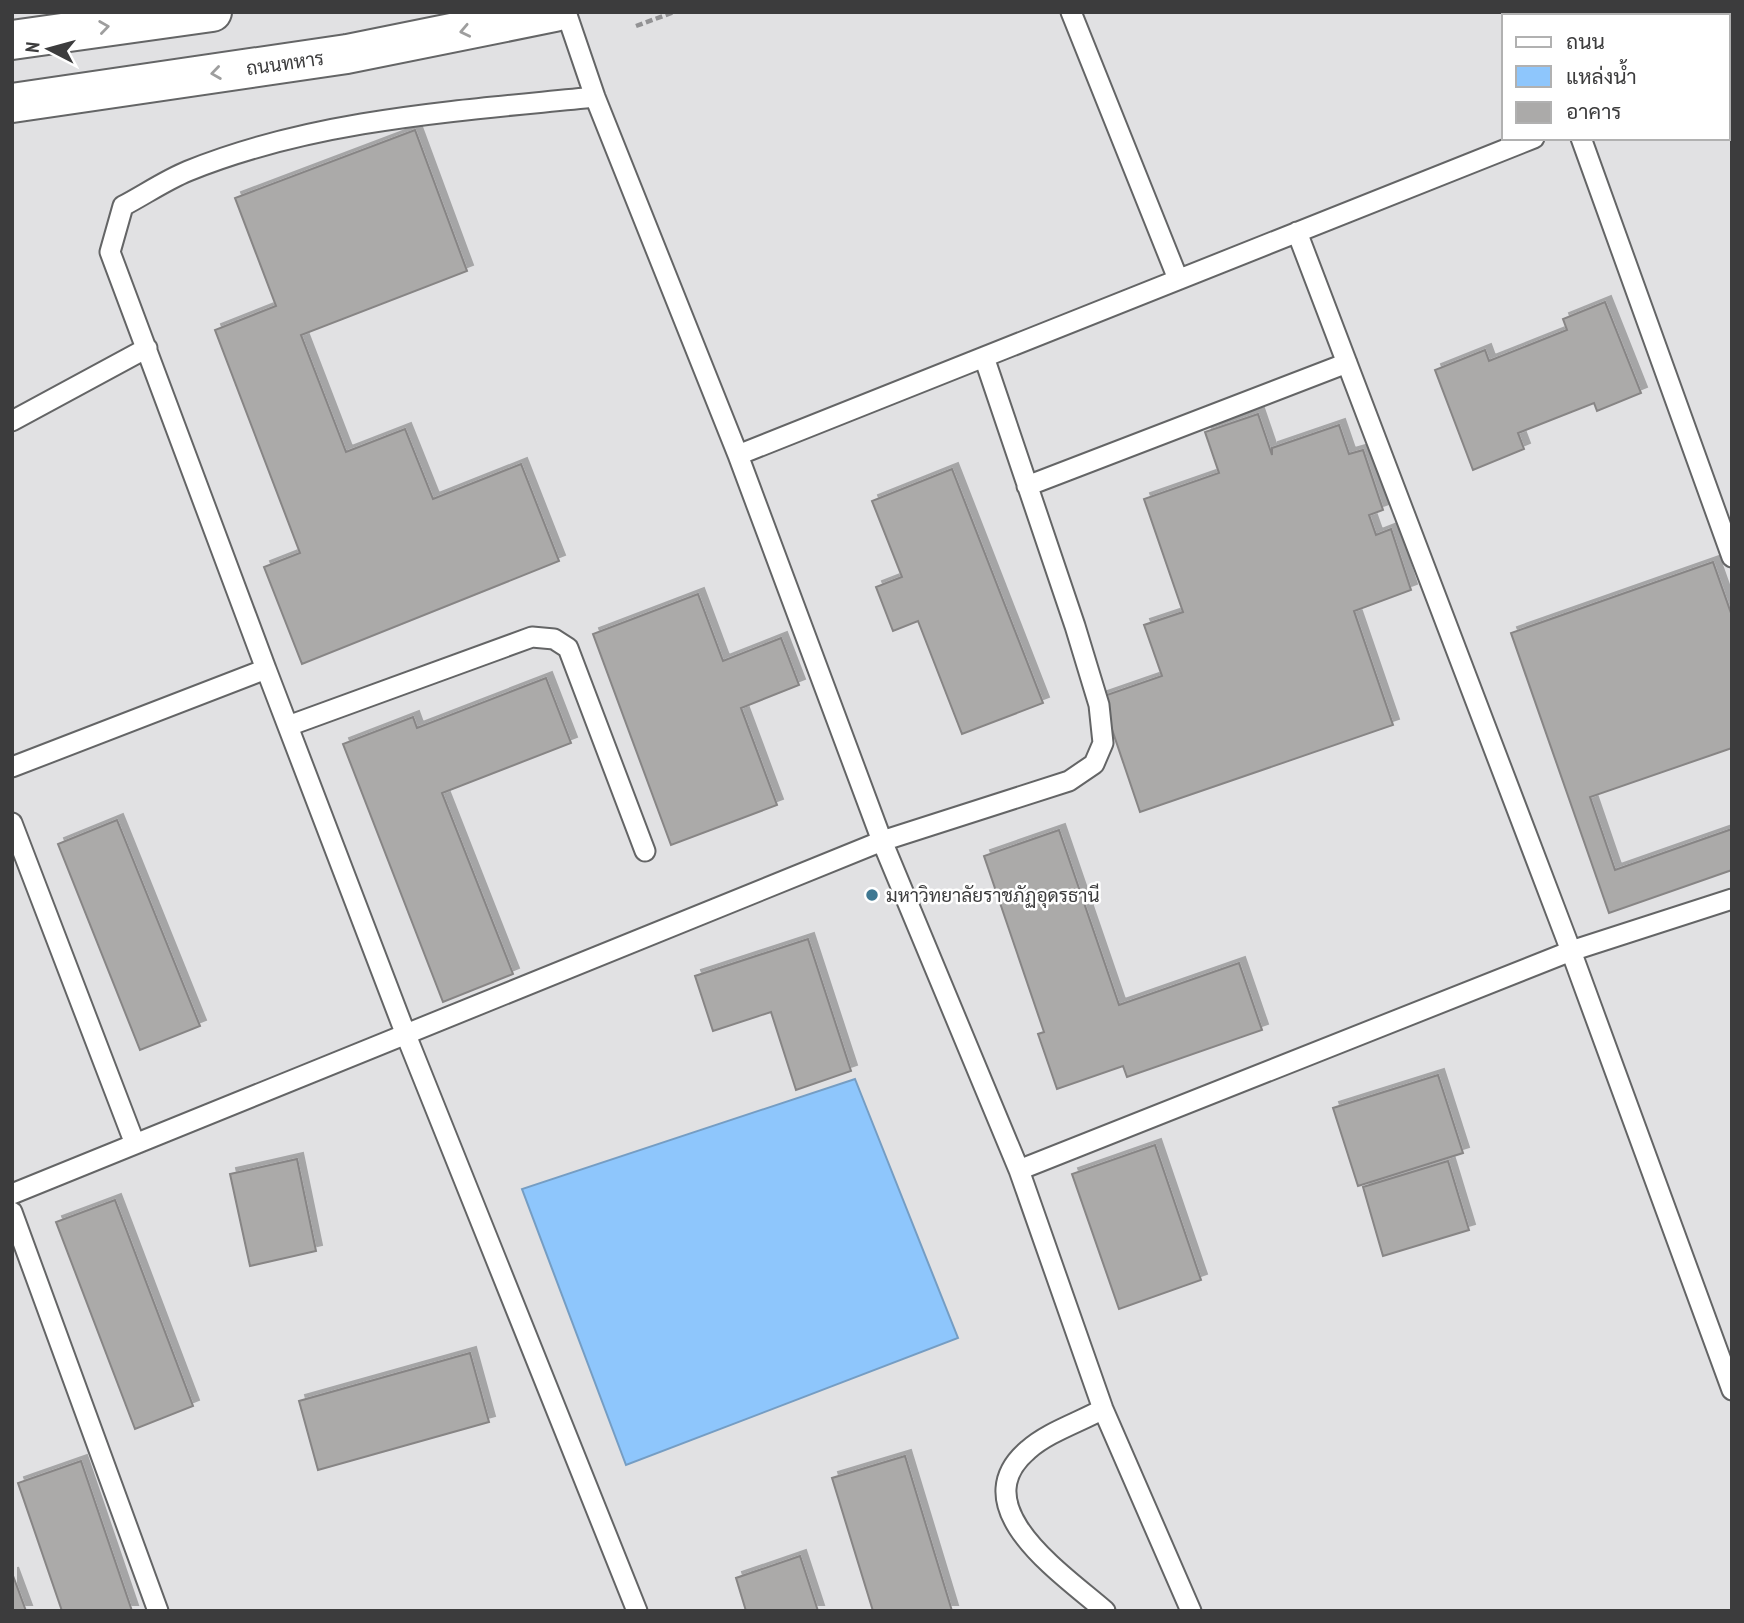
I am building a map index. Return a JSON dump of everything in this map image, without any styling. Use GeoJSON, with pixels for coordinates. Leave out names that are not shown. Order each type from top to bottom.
{"type":"FeatureCollection","features":[{"type":"Feature","properties":{"kind":"main road"},"geometry":{"type":"LineString","coordinates":[[12,40],[212,12]]}},
{"type":"Feature","properties":{"kind":"main road","name":"ถนนทหาร"},"geometry":{"type":"LineString","coordinates":[[12,103],[347,54],[555,12]]}},
{"type":"Feature","properties":{"kind":"lane"},"geometry":{"type":"LineString","coordinates":[[566,12],[595,97],[738,456],[881,841],[1019,1170],[1103,1409],[1191,1611]]}},
{"type":"Feature","properties":{"kind":"lane"},"geometry":{"type":"LineString","coordinates":[[1071,12],[1178,279]]}},
{"type":"Feature","properties":{"kind":"lane"},"geometry":{"type":"LineString","coordinates":[[595,97],[433,113],[286,140],[187,171],[123,206],[110,252],[406,1035],[637,1611]]}},
{"type":"Feature","properties":{"kind":"lane"},"geometry":{"type":"LineString","coordinates":[[738,456],[1529,140]]}},
{"type":"Feature","properties":{"kind":"lane"},"geometry":{"type":"LineString","coordinates":[[1582,140],[1732,557]]}},
{"type":"Feature","properties":{"kind":"lane"},"geometry":{"type":"LineString","coordinates":[[1297,232],[1571,951],[1732,1390]]}},
{"type":"Feature","properties":{"kind":"lane"},"geometry":{"type":"LineString","coordinates":[[12,421],[147,348]]}},
{"type":"Feature","properties":{"kind":"lane"},"geometry":{"type":"LineString","coordinates":[[12,1194],[881,841],[1069,781],[1094,764],[1103,743],[1099,705],[984,357]]}},
{"type":"Feature","properties":{"kind":"lane"},"geometry":{"type":"LineString","coordinates":[[1027,486],[1347,362]]}},
{"type":"Feature","properties":{"kind":"lane"},"geometry":{"type":"LineString","coordinates":[[288,726],[532,638],[554,639],[568,648],[645,851]]}},
{"type":"Feature","properties":{"kind":"lane"},"geometry":{"type":"LineString","coordinates":[[12,766],[266,669]]}},
{"type":"Feature","properties":{"kind":"lane"},"geometry":{"type":"LineString","coordinates":[[12,823],[135,1144]]}},
{"type":"Feature","properties":{"kind":"lane"},"geometry":{"type":"LineString","coordinates":[[1019,1170],[1571,951],[1732,899]]}},
{"type":"Feature","properties":{"kind":"lane"},"geometry":{"type":"LineString","coordinates":[[12,1212],[158,1611]]}},
{"type":"Feature","properties":{"kind":"lane"},"geometry":{"type":"LineString","coordinates":[[1103,1409],[1029,1448],[1014,1464],[1004,1488],[1010,1514],[1027,1543],[1105,1611]]}},
{"type":"Feature","properties":{"kind":"path"},"geometry":{"type":"LineString","coordinates":[[636,26],[674,12]]}},
{"type":"Feature","properties":{"kind":"water"},"geometry":{"type":"Polygon","coordinates":[[[855,1079],[958,1338],[626,1465],[522,1189],[855,1079]]]}},
{"type":"Feature","properties":{"kind":"building"},"geometry":{"type":"Polygon","coordinates":[[[415,130],[467,271],[301,335],[346,452],[405,429],[433,499],[521,464],[559,561],[302,664],[264,567],[300,553],[215,330],[276,306],[235,198],[415,130]]]}},
{"type":"Feature","properties":{"kind":"building"},"geometry":{"type":"Polygon","coordinates":[[[1605,302],[1641,393],[1597,411],[1594,403],[1518,433],[1524,449],[1473,470],[1435,370],[1485,350],[1489,361],[1567,330],[1563,319],[1605,302]]]}},
{"type":"Feature","properties":{"kind":"building"},"geometry":{"type":"Polygon","coordinates":[[[1258,414],[1272,455],[1272,448],[1339,425],[1349,454],[1363,450],[1383,510],[1369,515],[1376,535],[1391,529],[1411,590],[1354,611],[1393,725],[1140,812],[1101,697],[1162,676],[1144,625],[1183,612],[1144,499],[1219,473],[1205,432],[1258,414]]]}},
{"type":"Feature","properties":{"kind":"building"},"geometry":{"type":"Polygon","coordinates":[[[952,469],[1043,703],[962,734],[918,621],[893,631],[876,587],[902,577],[872,501],[952,469]]]}},
{"type":"Feature","properties":{"kind":"building"},"geometry":{"type":"Polygon","coordinates":[[[1713,562],[1732,616],[1732,748],[1590,797],[1615,870],[1732,829],[1732,870],[1609,913],[1511,633],[1713,562]]]}},
{"type":"Feature","properties":{"kind":"building"},"geometry":{"type":"Polygon","coordinates":[[[698,594],[723,661],[781,638],[799,685],[741,708],[777,805],[671,845],[593,634],[698,594]]]}},
{"type":"Feature","properties":{"kind":"building"},"geometry":{"type":"Polygon","coordinates":[[[546,678],[571,743],[442,793],[513,974],[443,1002],[343,744],[413,717],[417,728],[546,678]]]}},
{"type":"Feature","properties":{"kind":"building"},"geometry":{"type":"Polygon","coordinates":[[[117,820],[200,1026],[140,1050],[58,844],[117,820]]]}},
{"type":"Feature","properties":{"kind":"building"},"geometry":{"type":"Polygon","coordinates":[[[1059,830],[1119,1005],[1239,963],[1262,1030],[1127,1077],[1123,1066],[1057,1089],[1038,1034],[1044,1032],[984,856],[1059,830]]]}},
{"type":"Feature","properties":{"kind":"building"},"geometry":{"type":"Polygon","coordinates":[[[808,939],[851,1071],[796,1090],[771,1012],[713,1031],[695,976],[808,939]]]}},
{"type":"Feature","properties":{"kind":"building"},"geometry":{"type":"Polygon","coordinates":[[[1438,1075],[1463,1153],[1358,1186],[1333,1108],[1438,1075]]]}},
{"type":"Feature","properties":{"kind":"building"},"geometry":{"type":"Polygon","coordinates":[[[1155,1145],[1201,1280],[1119,1309],[1072,1174],[1155,1145]]]}},
{"type":"Feature","properties":{"kind":"building"},"geometry":{"type":"Polygon","coordinates":[[[297,1159],[316,1251],[250,1266],[230,1174],[297,1159]]]}},
{"type":"Feature","properties":{"kind":"building"},"geometry":{"type":"Polygon","coordinates":[[[1448,1161],[1469,1230],[1383,1256],[1363,1187],[1448,1161]]]}},
{"type":"Feature","properties":{"kind":"building"},"geometry":{"type":"Polygon","coordinates":[[[115,1200],[193,1406],[135,1429],[56,1222],[115,1200]]]}},
{"type":"Feature","properties":{"kind":"building"},"geometry":{"type":"Polygon","coordinates":[[[470,1353],[489,1422],[318,1470],[299,1401],[470,1353]]]}},
{"type":"Feature","properties":{"kind":"building"},"geometry":{"type":"Polygon","coordinates":[[[905,1456],[952,1611],[873,1611],[832,1478],[905,1456]]]}},
{"type":"Feature","properties":{"kind":"building"},"geometry":{"type":"Polygon","coordinates":[[[81,1461],[132,1611],[62,1611],[18,1483],[81,1461]]]}},
{"type":"Feature","properties":{"kind":"building"},"geometry":{"type":"Polygon","coordinates":[[[800,1556],[818,1611],[746,1611],[736,1578],[800,1556]]]}},
{"type":"Feature","properties":{"kind":"building"},"geometry":{"type":"Polygon","coordinates":[[[12,1573],[26,1611],[12,1611],[12,1573]]]}},
{"type":"Feature","properties":{"kind":"place","name":"มหาวิทยาลัยราชภัฏอุดรธานี"},"geometry":{"type":"Point","coordinates":[872,895]}}]}
